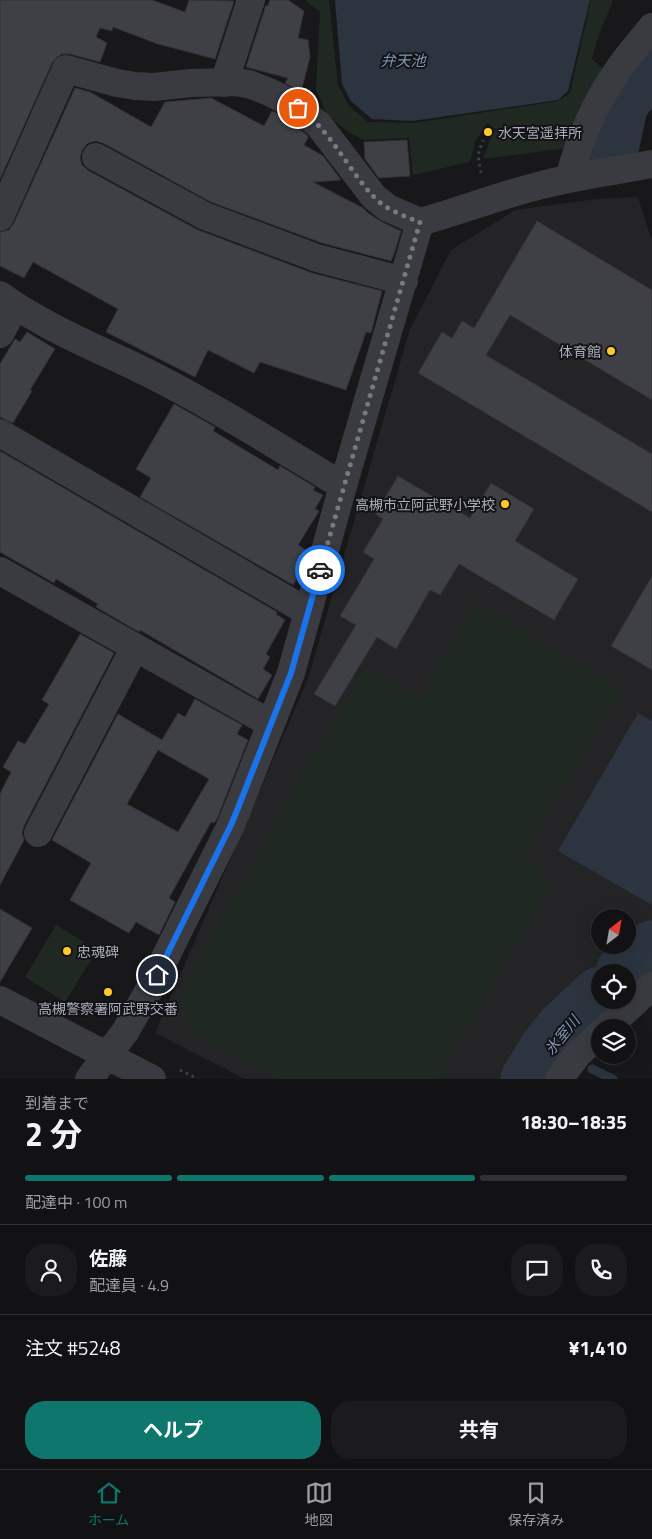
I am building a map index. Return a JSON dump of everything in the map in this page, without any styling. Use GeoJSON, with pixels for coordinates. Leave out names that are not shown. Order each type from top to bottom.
{"type":"FeatureCollection","features":[{"type":"Feature","properties":{"kind":"street"},"geometry":{"type":"LineString","coordinates":[[224,83],[251,0]]}},
{"type":"Feature","properties":{"kind":"street"},"geometry":{"type":"LineString","coordinates":[[569,179],[581,140],[598,102],[620,67],[652,28]]}},
{"type":"Feature","properties":{"kind":"street"},"geometry":{"type":"LineString","coordinates":[[0,217],[66,69],[135,86],[154,87],[191,83],[248,84],[289,102],[306,113],[318,124],[374,197],[388,208],[420,222],[518,191],[569,179],[652,164]]}},
{"type":"Feature","properties":{"kind":"street"},"geometry":{"type":"LineString","coordinates":[[96,157],[205,216],[317,258],[404,281]]}},
{"type":"Feature","properties":{"kind":"street"},"geometry":{"type":"LineString","coordinates":[[89,1079],[125,1032],[157,974],[231,825],[291,673],[420,222]]}},
{"type":"Feature","properties":{"kind":"street"},"geometry":{"type":"LineString","coordinates":[[0,334],[8,301],[54,329],[203,402],[343,486]]}},
{"type":"Feature","properties":{"kind":"street"},"geometry":{"type":"LineString","coordinates":[[0,433],[308,612]]}},
{"type":"Feature","properties":{"kind":"street"},"geometry":{"type":"LineString","coordinates":[[0,571],[271,724]]}},
{"type":"Feature","properties":{"kind":"street"},"geometry":{"type":"LineString","coordinates":[[38,833],[135,647]]}},
{"type":"Feature","properties":{"kind":"street"},"geometry":{"type":"LineString","coordinates":[[617,1019],[652,986]]}},
{"type":"Feature","properties":{"kind":"street"},"geometry":{"type":"LineString","coordinates":[[0,1000],[152,1079]]}},
{"type":"Feature","properties":{"kind":"street"},"geometry":{"type":"LineString","coordinates":[[559,1079],[578,1054],[591,1042]]}},
{"type":"Feature","properties":{"kind":"path"},"geometry":{"type":"LineString","coordinates":[[478,155],[483,140]]}},
{"type":"Feature","properties":{"kind":"shaded area"},"geometry":{"type":"Polygon","coordinates":[[[306,0],[329,0],[338,85],[349,106],[368,122],[414,123],[558,101],[570,93],[591,0],[613,0],[598,37],[592,59],[606,71],[568,148],[483,159],[496,129],[487,123],[475,142],[470,162],[413,175],[409,138],[363,140],[328,116],[316,90],[320,11],[306,0]]]}},
{"type":"Feature","properties":{"kind":"shaded area","name":"高槻市立阿武野小学校"},"geometry":{"type":"Polygon","coordinates":[[[638,197],[652,241],[652,938],[636,952],[636,909],[591,909],[591,954],[633,954],[621,964],[591,964],[591,990],[552,1023],[518,1079],[245,1079],[155,1033],[308,679],[410,329],[451,250],[515,210],[597,199],[638,197]]]}},
{"type":"Feature","properties":{"kind":"shaded area"},"geometry":{"type":"Polygon","coordinates":[[[475,602],[622,690],[526,853],[551,885],[438,1079],[276,1079],[188,1030],[182,1000],[185,985],[296,784],[367,666],[419,698],[475,602]]]}},
{"type":"Feature","properties":{"kind":"shaded area"},"geometry":{"type":"Polygon","coordinates":[[[56,925],[97,950],[65,1002],[25,977],[56,925]]]}},
{"type":"Feature","properties":{"kind":"water","name":"弁天池"},"geometry":{"type":"Polygon","coordinates":[[[335,0],[590,0],[568,91],[558,100],[412,121],[372,119],[351,101],[342,84],[335,0]]]}},
{"type":"Feature","properties":{"kind":"water"},"geometry":{"type":"Polygon","coordinates":[[[638,713],[652,721],[652,905],[558,851],[638,713]]]}},
{"type":"Feature","properties":{"kind":"building"},"geometry":{"type":"Polygon","coordinates":[[[0,0],[152,0],[185,12],[189,0],[234,1],[215,59],[158,44],[113,27],[112,31],[100,28],[96,37],[107,43],[100,62],[70,54],[62,54],[57,57],[52,63],[0,179],[0,0]]]}},
{"type":"Feature","properties":{"kind":"building"},"geometry":{"type":"Polygon","coordinates":[[[270,0],[288,0],[304,11],[298,38],[308,40],[310,57],[301,92],[285,83],[288,78],[246,67],[266,5],[268,6],[270,0]]]}},
{"type":"Feature","properties":{"kind":"building"},"geometry":{"type":"Polygon","coordinates":[[[75,88],[90,92],[151,127],[165,102],[211,98],[264,126],[272,111],[281,115],[307,135],[308,137],[304,145],[323,156],[341,180],[313,182],[363,208],[382,222],[401,231],[391,261],[322,243],[211,202],[103,143],[95,141],[88,143],[82,150],[80,158],[82,165],[89,171],[198,230],[312,273],[382,291],[371,333],[366,332],[346,390],[260,362],[254,373],[208,350],[195,377],[106,332],[118,309],[33,262],[24,278],[0,266],[0,232],[9,230],[14,223],[75,88]]]}},
{"type":"Feature","properties":{"kind":"building"},"geometry":{"type":"Polygon","coordinates":[[[407,140],[410,176],[379,178],[365,159],[364,142],[407,140]]]}},
{"type":"Feature","properties":{"kind":"building"},"geometry":{"type":"Polygon","coordinates":[[[537,221],[652,290],[652,400],[510,315],[486,355],[652,454],[652,512],[418,373],[442,332],[452,338],[462,321],[474,328],[537,221]]]}},
{"type":"Feature","properties":{"kind":"building"},"geometry":{"type":"Polygon","coordinates":[[[27,332],[55,349],[30,390],[32,391],[13,423],[0,417],[0,364],[15,339],[20,342],[27,332]]]}},
{"type":"Feature","properties":{"kind":"building"},"geometry":{"type":"Polygon","coordinates":[[[174,404],[215,427],[213,431],[278,470],[280,466],[315,487],[313,490],[323,495],[315,509],[319,511],[298,545],[306,550],[296,567],[302,570],[293,585],[140,497],[151,478],[136,469],[174,404]]]}},
{"type":"Feature","properties":{"kind":"building"},"geometry":{"type":"Polygon","coordinates":[[[0,451],[277,612],[276,614],[285,620],[266,654],[270,657],[263,669],[272,675],[258,699],[140,630],[139,632],[96,607],[98,604],[56,579],[54,583],[0,552],[0,451]]]}},
{"type":"Feature","properties":{"kind":"building"},"geometry":{"type":"Polygon","coordinates":[[[398,476],[470,518],[491,483],[534,509],[515,541],[578,579],[554,620],[459,564],[440,595],[430,590],[396,649],[377,637],[335,706],[314,694],[356,625],[340,616],[374,559],[363,552],[383,519],[375,514],[398,476]]]}},
{"type":"Feature","properties":{"kind":"building"},"geometry":{"type":"Polygon","coordinates":[[[652,576],[652,670],[611,646],[652,576]]]}},
{"type":"Feature","properties":{"kind":"building"},"geometry":{"type":"Polygon","coordinates":[[[80,634],[114,653],[24,826],[22,833],[24,840],[0,885],[0,794],[11,772],[3,767],[18,741],[25,744],[49,704],[42,700],[80,634]]]}},
{"type":"Feature","properties":{"kind":"building"},"geometry":{"type":"Polygon","coordinates":[[[195,699],[242,725],[237,734],[248,740],[217,819],[214,823],[211,822],[169,898],[175,902],[159,935],[136,922],[129,933],[70,900],[91,863],[52,840],[118,714],[162,740],[178,713],[185,717],[195,699]],[[158,750],[127,804],[178,832],[209,779],[158,750]]]}},
{"type":"Feature","properties":{"kind":"building"},"geometry":{"type":"Polygon","coordinates":[[[0,909],[32,928],[0,982],[0,909]]]}},
{"type":"Feature","properties":{"kind":"waterway","name":"氷室川"},"geometry":{"type":"LineString","coordinates":[[609,158],[621,103],[649,68],[652,67]]}},
{"type":"Feature","properties":{"kind":"waterway","name":"氷室川"},"geometry":{"type":"LineString","coordinates":[[633,964],[652,948]]}},
{"type":"Feature","properties":{"kind":"waterway","name":"氷室川"},"geometry":{"type":"LineString","coordinates":[[528,1079],[546,1050],[564,1027],[591,1002]]}},
{"type":"Feature","properties":{"kind":"waterway"},"geometry":{"type":"LineString","coordinates":[[592,1069],[613,1079]]}},
{"type":"Feature","properties":{"kind":"way so far"},"geometry":{"type":"LineString","coordinates":[[298,108],[318,124],[374,197],[388,208],[420,222],[320,570]]}},
{"type":"Feature","properties":{"kind":"place","name":"水天宮遥拝所"},"geometry":{"type":"Point","coordinates":[488,132]}},
{"type":"Feature","properties":{"kind":"place","name":"体育館"},"geometry":{"type":"Point","coordinates":[611,351]}},
{"type":"Feature","properties":{"kind":"place","name":"高槻市立阿武野小学校"},"geometry":{"type":"Point","coordinates":[505,504]}},
{"type":"Feature","properties":{"kind":"place","name":"忠魂碑"},"geometry":{"type":"Point","coordinates":[67,951]}},
{"type":"Feature","properties":{"kind":"place","name":"高槻警察署阿武野交番"},"geometry":{"type":"Point","coordinates":[108,992]}},
{"type":"Feature","properties":{"kind":"route"},"geometry":{"type":"LineString","coordinates":[[157,975],[238,808],[291,673],[320,570]]}}]}
